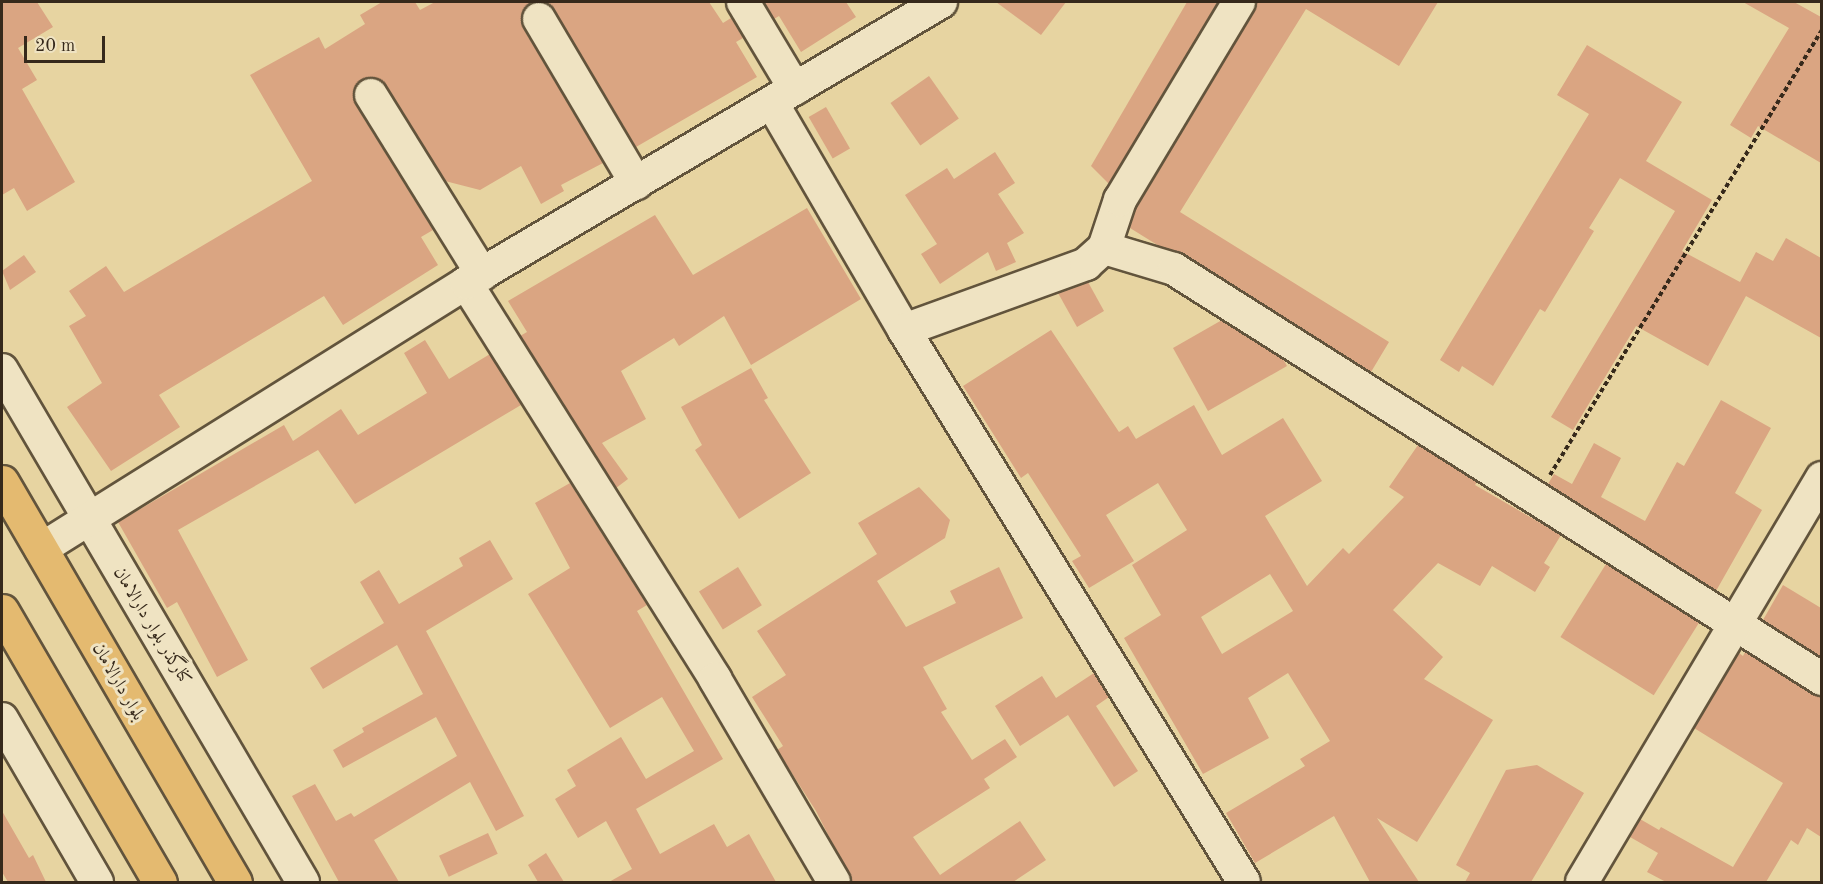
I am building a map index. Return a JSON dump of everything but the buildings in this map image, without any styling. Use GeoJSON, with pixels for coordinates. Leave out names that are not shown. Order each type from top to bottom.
{"type":"FeatureCollection","features":[{"type":"Feature","properties":{"kind":"main road","name":"بلوار دارالامان"},"geometry":{"type":"LineString","coordinates":[[2,482],[235,882]]}},
{"type":"Feature","properties":{"kind":"main road"},"geometry":{"type":"LineString","coordinates":[[2,611],[159,882]]}},
{"type":"Feature","properties":{"kind":"street"},"geometry":{"type":"LineString","coordinates":[[743,2],[784,96],[904,330],[1244,882]]}},
{"type":"Feature","properties":{"kind":"street"},"geometry":{"type":"LineString","coordinates":[[41,549],[474,279],[941,2]]}},
{"type":"Feature","properties":{"kind":"street"},"geometry":{"type":"LineString","coordinates":[[904,330],[1086,264],[1104,248],[1120,200],[1239,2]]}},
{"type":"Feature","properties":{"kind":"street"},"geometry":{"type":"LineString","coordinates":[[539,19],[636,183]]}},
{"type":"Feature","properties":{"kind":"street"},"geometry":{"type":"LineString","coordinates":[[371,95],[474,279],[715,679],[834,882]]}},
{"type":"Feature","properties":{"kind":"street"},"geometry":{"type":"LineString","coordinates":[[1104,248],[1174,269],[1534,500],[1734,622],[1821,679]]}},
{"type":"Feature","properties":{"kind":"street","name":"کنارگذر بلوار دارالامان"},"geometry":{"type":"LineString","coordinates":[[2,370],[303,882]]}},
{"type":"Feature","properties":{"kind":"street"},"geometry":{"type":"LineString","coordinates":[[1582,882],[1821,478]]}},
{"type":"Feature","properties":{"kind":"street"},"geometry":{"type":"LineString","coordinates":[[2,718],[97,882]]}},
{"type":"Feature","properties":{"kind":"path"},"geometry":{"type":"LineString","coordinates":[[1534,500],[1821,30]]}}]}
